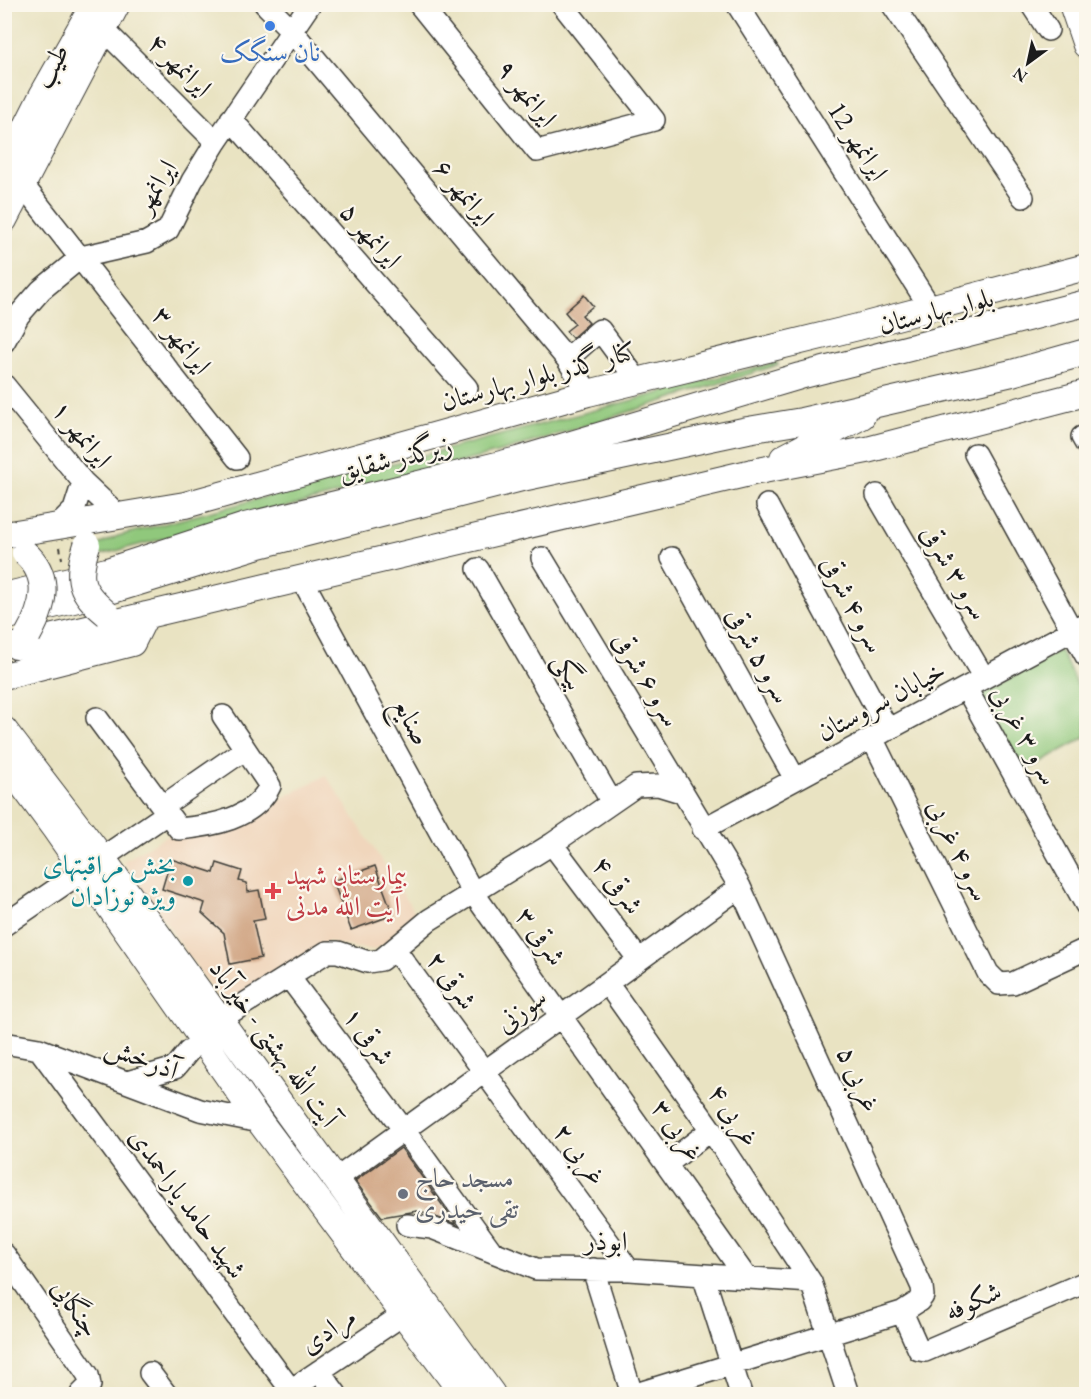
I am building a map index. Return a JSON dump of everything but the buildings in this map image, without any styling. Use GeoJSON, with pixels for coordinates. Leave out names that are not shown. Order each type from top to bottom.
{"type":"FeatureCollection","features":[{"type":"Feature","properties":{"kind":"main road","name":"طیب"},"geometry":{"type":"LineString","coordinates":[[4,220],[10,170],[42,96],[91,13],[117,4]]}},
{"type":"Feature","properties":{"kind":"main road"},"geometry":{"type":"LineString","coordinates":[[1072,4],[1086,45]]}},
{"type":"Feature","properties":{"kind":"main road","name":"کنار گذر بلوار بهارستان"},"geometry":{"type":"LineString","coordinates":[[4,535],[185,505],[637,380],[740,356],[1086,267]]}},
{"type":"Feature","properties":{"kind":"main road","name":"بلوار بهارستان"},"geometry":{"type":"LineString","coordinates":[[800,376],[1086,303]]}},
{"type":"Feature","properties":{"kind":"main road"},"geometry":{"type":"LineString","coordinates":[[930,307],[940,341]]}},
{"type":"Feature","properties":{"kind":"main road"},"geometry":{"type":"LineString","coordinates":[[759,471],[895,399],[1012,374],[1083,354]]}},
{"type":"Feature","properties":{"kind":"main road"},"geometry":{"type":"LineString","coordinates":[[740,356],[867,360]]}},
{"type":"Feature","properties":{"kind":"main road","name":"زیرگذر شقایق"},"geometry":{"type":"LineString","coordinates":[[4,596],[107,571],[245,526],[518,460],[800,376]]}},
{"type":"Feature","properties":{"kind":"main road"},"geometry":{"type":"LineString","coordinates":[[13,647],[759,471],[867,450],[1086,393]]}},
{"type":"Feature","properties":{"kind":"main road","name":"زیرگذر شقایق"},"geometry":{"type":"LineString","coordinates":[[4,617],[106,592],[252,547],[522,478],[802,421],[895,399]]}},
{"type":"Feature","properties":{"kind":"main road"},"geometry":{"type":"LineString","coordinates":[[127,514],[87,545],[80,568],[82,586],[92,601],[107,614],[122,618],[146,615]]}},
{"type":"Feature","properties":{"kind":"main road"},"geometry":{"type":"LineString","coordinates":[[13,647],[38,617],[44,590],[39,569],[15,547]]}},
{"type":"Feature","properties":{"kind":"main road"},"geometry":{"type":"LineString","coordinates":[[4,676],[132,643],[146,615]]}},
{"type":"Feature","properties":{"kind":"main road","name":"آیت الله بهشتی - خیرآباد"},"geometry":{"type":"LineString","coordinates":[[4,730],[260,1122],[326,1187],[420,1323],[492,1395]]}},
{"type":"Feature","properties":{"kind":"main road","name":"آیت الله بهشتی - خیرآباد"},"geometry":{"type":"LineString","coordinates":[[4,760],[93,864]]}},
{"type":"Feature","properties":{"kind":"main road","name":"آیت الله بهشتی - خیرآباد"},"geometry":{"type":"LineString","coordinates":[[202,1035],[326,1187],[420,1323],[463,1395]]}},
{"type":"Feature","properties":{"kind":"street","name":"ایرانمهر ۶"},"geometry":{"type":"LineString","coordinates":[[265,4],[292,31],[567,359],[588,393]]}},
{"type":"Feature","properties":{"kind":"street","name":"ایرانمهر"},"geometry":{"type":"LineString","coordinates":[[4,342],[19,315],[41,290],[81,256],[147,242],[168,230],[192,181],[216,142],[310,4]]}},
{"type":"Feature","properties":{"kind":"street","name":"ایرانمهر ۹"},"geometry":{"type":"LineString","coordinates":[[419,4],[537,151],[654,120],[562,4]]}},
{"type":"Feature","properties":{"kind":"street","name":"ایرانمهر 12"},"geometry":{"type":"LineString","coordinates":[[737,4],[930,307]]}},
{"type":"Feature","properties":{"kind":"street"},"geometry":{"type":"LineString","coordinates":[[892,4],[1023,197]]}},
{"type":"Feature","properties":{"kind":"street"},"geometry":{"type":"LineString","coordinates":[[1031,4],[1048,30]]}},
{"type":"Feature","properties":{"kind":"street","name":"ایرانمهر ۴"},"geometry":{"type":"LineString","coordinates":[[91,13],[216,142]]}},
{"type":"Feature","properties":{"kind":"street","name":"ایرانمهر ۵"},"geometry":{"type":"LineString","coordinates":[[231,119],[467,388]]}},
{"type":"Feature","properties":{"kind":"street","name":"ایرانمهر ۳"},"geometry":{"type":"LineString","coordinates":[[10,170],[81,256],[237,458]]}},
{"type":"Feature","properties":{"kind":"street"},"geometry":{"type":"LineString","coordinates":[[567,359],[600,330],[637,380]]}},
{"type":"Feature","properties":{"kind":"street","name":"ایرانمهر ۱"},"geometry":{"type":"LineString","coordinates":[[4,385],[82,482],[127,514]]}},
{"type":"Feature","properties":{"kind":"street"},"geometry":{"type":"LineString","coordinates":[[975,454],[1080,627],[1086,656]]}},
{"type":"Feature","properties":{"kind":"street"},"geometry":{"type":"LineString","coordinates":[[57,527],[74,510],[82,482]]}},
{"type":"Feature","properties":{"kind":"street","name":"سرو ۳ شرقی"},"geometry":{"type":"LineString","coordinates":[[877,495],[975,683]]}},
{"type":"Feature","properties":{"kind":"street","name":"سرو ۴ شرقی"},"geometry":{"type":"LineString","coordinates":[[767,505],[880,734]]}},
{"type":"Feature","properties":{"kind":"street","name":"سرو ۶ شرقی"},"geometry":{"type":"LineString","coordinates":[[542,558],[703,829]]}},
{"type":"Feature","properties":{"kind":"street","name":"سرو ۵ شرقی"},"geometry":{"type":"LineString","coordinates":[[672,558],[795,780]]}},
{"type":"Feature","properties":{"kind":"street","name":"بیگی"},"geometry":{"type":"LineString","coordinates":[[478,569],[611,801]]}},
{"type":"Feature","properties":{"kind":"street","name":"صنایع"},"geometry":{"type":"LineString","coordinates":[[302,579],[472,891]]}},
{"type":"Feature","properties":{"kind":"street","name":"خیابان سروستان"},"geometry":{"type":"LineString","coordinates":[[703,829],[1080,627]]}},
{"type":"Feature","properties":{"kind":"street","name":"سرو ۳ غربی"},"geometry":{"type":"LineString","coordinates":[[975,683],[1086,905]]}},
{"type":"Feature","properties":{"kind":"street"},"geometry":{"type":"LineString","coordinates":[[97,718],[170,816],[216,826],[262,801],[270,786],[223,716]]}},
{"type":"Feature","properties":{"kind":"street","name":"سرو ۴ غربی"},"geometry":{"type":"LineString","coordinates":[[880,734],[988,973],[999,984],[1013,983],[1086,949]]}},
{"type":"Feature","properties":{"kind":"street"},"geometry":{"type":"LineString","coordinates":[[4,925],[93,864],[170,816],[244,750]]}},
{"type":"Feature","properties":{"kind":"street"},"geometry":{"type":"LineString","coordinates":[[127,1082],[175,1068],[202,1035],[327,952],[338,952],[375,962],[396,951],[429,920],[472,891],[552,844],[611,801],[636,786],[658,785],[681,792]]}},
{"type":"Feature","properties":{"kind":"street","name":"غربی ۵"},"geometry":{"type":"LineString","coordinates":[[703,829],[740,887],[917,1276],[923,1296],[902,1312]]}},
{"type":"Feature","properties":{"kind":"street","name":"شرقی ۴"},"geometry":{"type":"LineString","coordinates":[[552,844],[639,960]]}},
{"type":"Feature","properties":{"kind":"street","name":"سوزنی"},"geometry":{"type":"LineString","coordinates":[[326,1187],[740,887]]}},
{"type":"Feature","properties":{"kind":"street","name":"شرقی ۳"},"geometry":{"type":"LineString","coordinates":[[472,891],[563,1015]]}},
{"type":"Feature","properties":{"kind":"street","name":"شرقی ۲"},"geometry":{"type":"LineString","coordinates":[[396,951],[484,1072]]}},
{"type":"Feature","properties":{"kind":"street","name":"شرقی ۱"},"geometry":{"type":"LineString","coordinates":[[289,977],[490,1249]]}},
{"type":"Feature","properties":{"kind":"street","name":"غربی ۴"},"geometry":{"type":"LineString","coordinates":[[607,983],[711,1130],[811,1282],[831,1334],[849,1395]]}},
{"type":"Feature","properties":{"kind":"street","name":"غربی ۳"},"geometry":{"type":"LineString","coordinates":[[563,1015],[746,1277]]}},
{"type":"Feature","properties":{"kind":"street","name":"آذرخش"},"geometry":{"type":"LineString","coordinates":[[4,1043],[39,1049],[200,1110],[260,1122]]}},
{"type":"Feature","properties":{"kind":"street","name":"شهید حامد یاراحمدی"},"geometry":{"type":"LineString","coordinates":[[39,1049],[288,1393]]}},
{"type":"Feature","properties":{"kind":"street","name":"غربی ۲"},"geometry":{"type":"LineString","coordinates":[[484,1072],[629,1270]]}},
{"type":"Feature","properties":{"kind":"street"},"geometry":{"type":"LineString","coordinates":[[667,1164],[711,1130]]}},
{"type":"Feature","properties":{"kind":"street","name":"ابوذر"},"geometry":{"type":"LineString","coordinates":[[407,1225],[432,1228],[536,1269],[629,1270],[811,1282]]}},
{"type":"Feature","properties":{"kind":"street","name":"چنگایی"},"geometry":{"type":"LineString","coordinates":[[4,1254],[87,1375],[90,1385],[81,1395]]}},
{"type":"Feature","properties":{"kind":"street"},"geometry":{"type":"LineString","coordinates":[[593,1269],[634,1395],[902,1312]]}},
{"type":"Feature","properties":{"kind":"street"},"geometry":{"type":"LineString","coordinates":[[703,1275],[741,1395]]}},
{"type":"Feature","properties":{"kind":"street","name":"شکوفه"},"geometry":{"type":"LineString","coordinates":[[902,1312],[919,1350],[932,1350],[1086,1282]]}},
{"type":"Feature","properties":{"kind":"street","name":"مرادی"},"geometry":{"type":"LineString","coordinates":[[288,1393],[319,1371],[420,1323]]}},
{"type":"Feature","properties":{"kind":"street"},"geometry":{"type":"LineString","coordinates":[[319,1371],[336,1395]]}},
{"type":"Feature","properties":{"kind":"street"},"geometry":{"type":"LineString","coordinates":[[150,1373],[166,1395]]}},
{"type":"Feature","properties":{"kind":"shaded area","name":"بیمارستان شهید آیت الله مدنی"},"geometry":{"type":"Polygon","coordinates":[[[326,775],[416,914],[396,939],[374,950],[337,945],[329,941],[222,1004],[123,861],[166,836],[214,834],[326,775]]]}},
{"type":"Feature","properties":{"kind":"green space"},"geometry":{"type":"Polygon","coordinates":[[[777,362],[778,365],[504,451],[96,556],[98,545],[118,536],[777,362]]]}},
{"type":"Feature","properties":{"kind":"green space"},"geometry":{"type":"Polygon","coordinates":[[[1060,650],[1086,703],[1086,737],[1021,773],[978,696],[1060,650]]]}},
{"type":"Feature","properties":{"kind":"place","name":"نان سنگک"},"geometry":{"type":"Point","coordinates":[270,26]}},
{"type":"Feature","properties":{"kind":"place","name":"بخش مراقبتهای ویژه نوزادان"},"geometry":{"type":"Point","coordinates":[188,881]}},
{"type":"Feature","properties":{"kind":"place","name":"بیمارستان شهید آیت الله مدنی"},"geometry":{"type":"Point","coordinates":[273,891]}},
{"type":"Feature","properties":{"kind":"place","name":"مسجد حاج تقی حیدری"},"geometry":{"type":"Point","coordinates":[403,1194]}}]}
